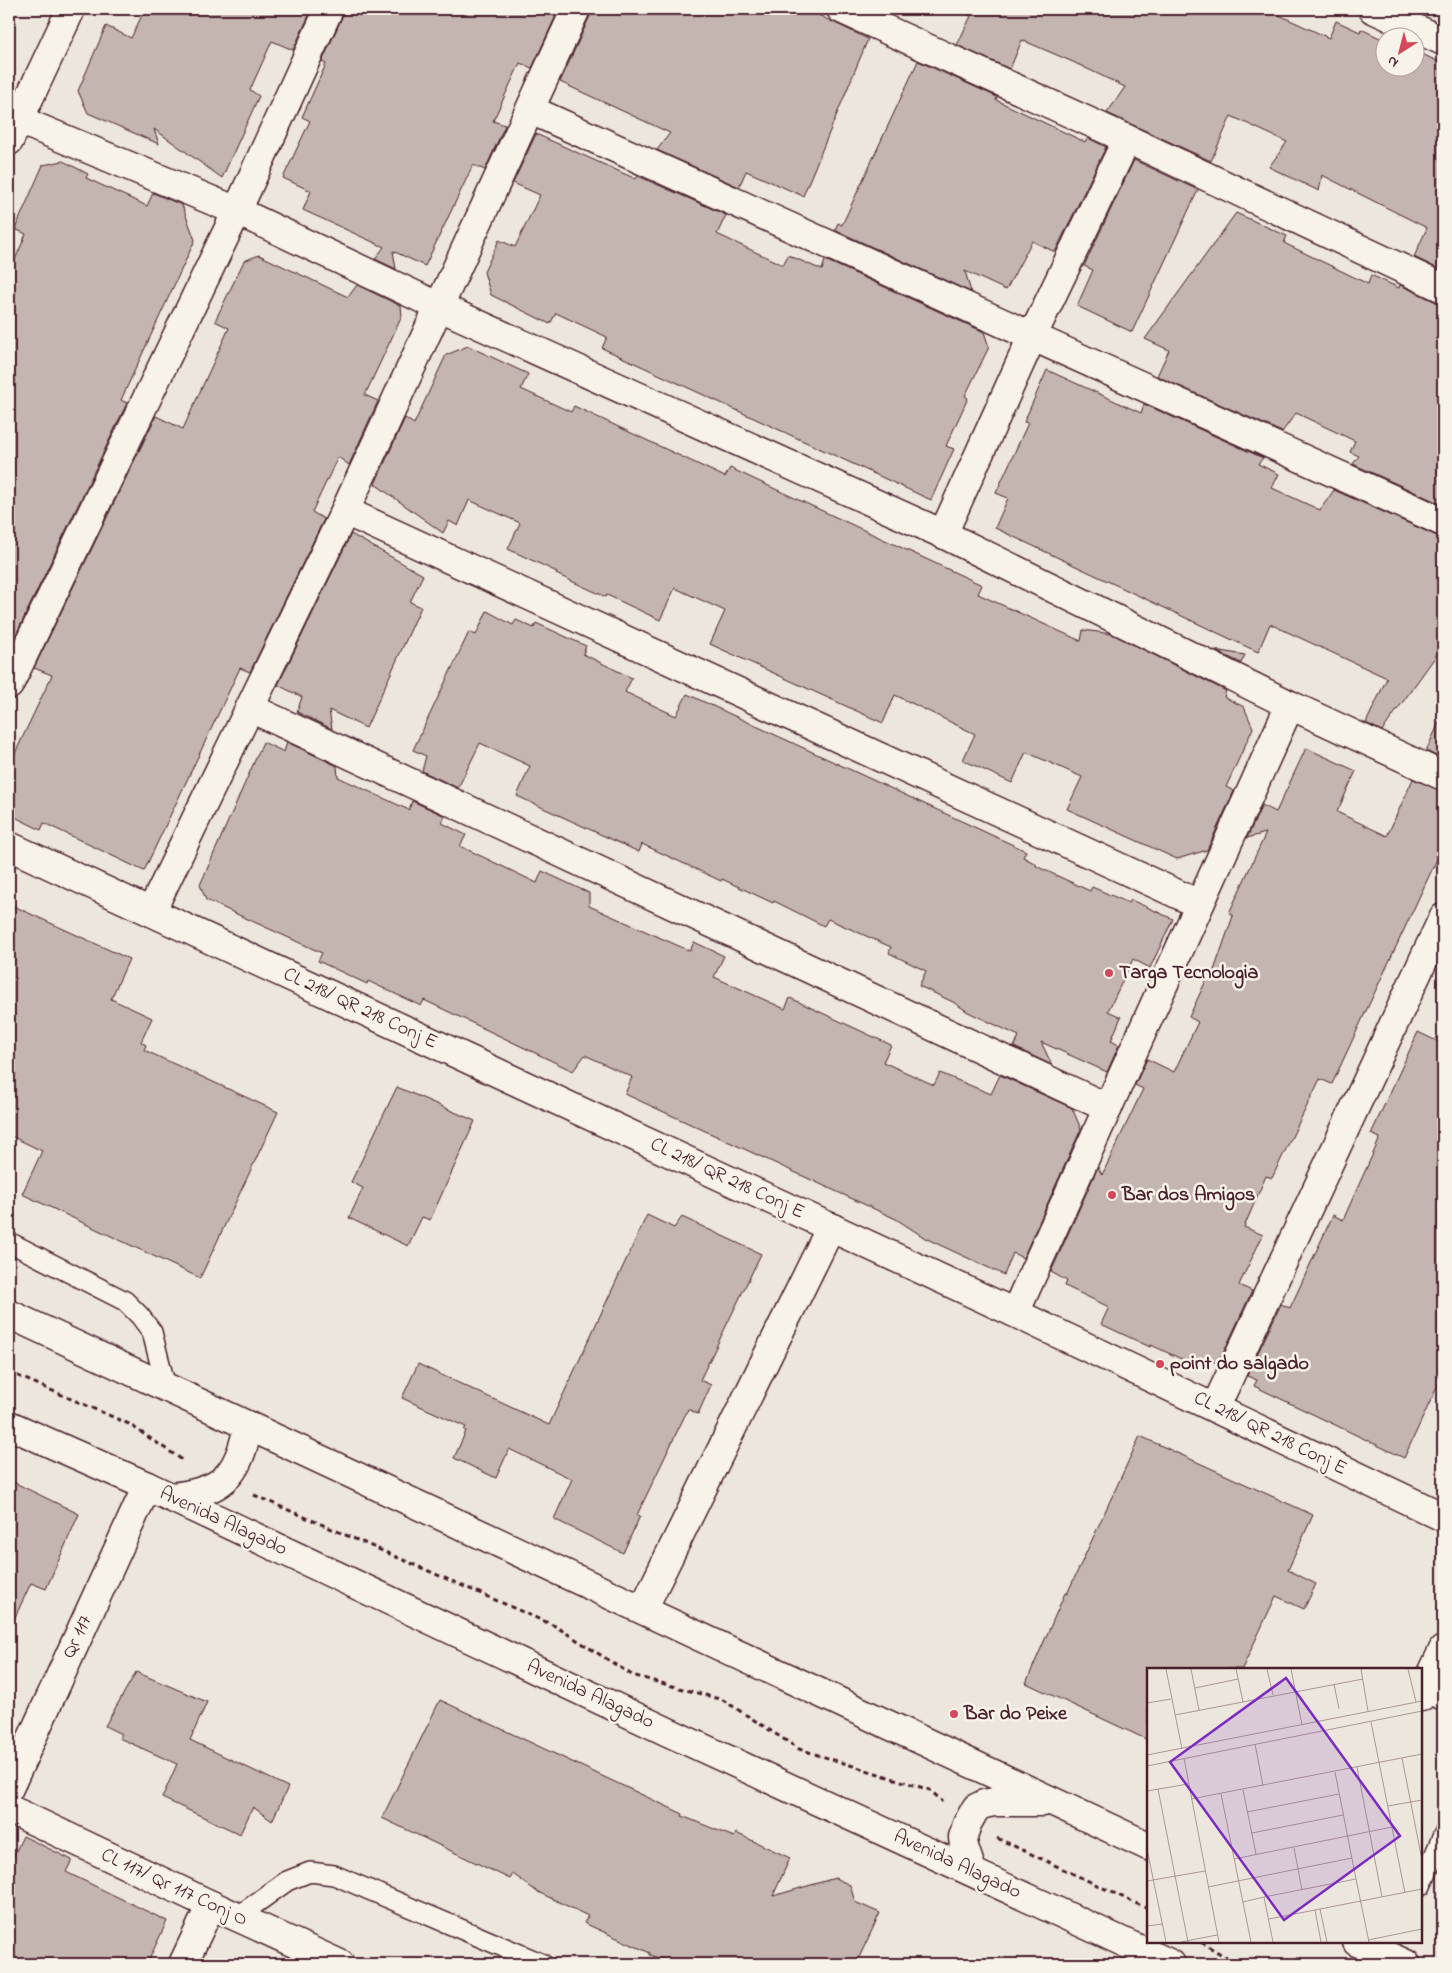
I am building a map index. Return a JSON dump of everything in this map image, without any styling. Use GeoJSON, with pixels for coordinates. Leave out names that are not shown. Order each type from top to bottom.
{"type":"FeatureCollection","features":[{"type":"Feature","properties":{"kind":"street"},"geometry":{"type":"LineString","coordinates":[[71,9],[14,130],[236,212],[440,307],[943,534],[1290,704],[1443,776]]}},
{"type":"Feature","properties":{"kind":"street"},"geometry":{"type":"LineString","coordinates":[[9,685],[236,212],[329,9]]}},
{"type":"Feature","properties":{"kind":"street"},"geometry":{"type":"LineString","coordinates":[[152,912],[346,511],[576,9]]}},
{"type":"Feature","properties":{"kind":"street"},"geometry":{"type":"LineString","coordinates":[[841,9],[1127,139],[1443,288]]}},
{"type":"Feature","properties":{"kind":"street"},"geometry":{"type":"LineString","coordinates":[[1373,9],[1443,41]]}},
{"type":"Feature","properties":{"kind":"street"},"geometry":{"type":"LineString","coordinates":[[531,110],[1443,522]]}},
{"type":"Feature","properties":{"kind":"street"},"geometry":{"type":"LineString","coordinates":[[943,534],[1032,337],[1127,139]]}},
{"type":"Feature","properties":{"kind":"street"},"geometry":{"type":"LineString","coordinates":[[346,511],[1199,904]]}},
{"type":"Feature","properties":{"kind":"street"},"geometry":{"type":"LineString","coordinates":[[1015,1313],[1290,704]]}},
{"type":"Feature","properties":{"kind":"street"},"geometry":{"type":"LineString","coordinates":[[250,708],[1108,1108]]}},
{"type":"Feature","properties":{"kind":"street","name":"CL 218/ QR 218 Conj E"},"geometry":{"type":"LineString","coordinates":[[9,846],[1015,1313],[1443,1517]]}},
{"type":"Feature","properties":{"kind":"street"},"geometry":{"type":"LineString","coordinates":[[1215,1408],[1443,918]]}},
{"type":"Feature","properties":{"kind":"street"},"geometry":{"type":"LineString","coordinates":[[643,1609],[831,1227]]}},
{"type":"Feature","properties":{"kind":"street"},"geometry":{"type":"LineString","coordinates":[[9,1314],[1147,1846]]}},
{"type":"Feature","properties":{"kind":"street","name":"Avenida Alagado"},"geometry":{"type":"LineString","coordinates":[[9,1424],[159,1492],[668,1732],[1171,1964]]}},
{"type":"Feature","properties":{"kind":"street"},"geometry":{"type":"LineString","coordinates":[[159,1492],[194,1495],[222,1481],[234,1468],[244,1448],[248,1426]]}},
{"type":"Feature","properties":{"kind":"street","name":"Qr 117"},"geometry":{"type":"LineString","coordinates":[[9,1788],[159,1492]]}},
{"type":"Feature","properties":{"kind":"street"},"geometry":{"type":"LineString","coordinates":[[1430,1694],[1443,1650]]}},
{"type":"Feature","properties":{"kind":"street"},"geometry":{"type":"LineString","coordinates":[[972,1871],[964,1842],[966,1824],[976,1808],[984,1804],[1018,1801],[1052,1802]]}},
{"type":"Feature","properties":{"kind":"street","name":"CL 117/ Qr 117 Conj O"},"geometry":{"type":"LineString","coordinates":[[9,1809],[211,1906],[340,1964]]}},
{"type":"Feature","properties":{"kind":"street"},"geometry":{"type":"LineString","coordinates":[[183,1964],[211,1906]]}},
{"type":"Feature","properties":{"kind":"street"},"geometry":{"type":"LineString","coordinates":[[1361,1943],[1397,1954]]}},
{"type":"Feature","properties":{"kind":"lane"},"geometry":{"type":"LineString","coordinates":[[9,1242],[125,1301],[152,1332],[166,1387]]}},
{"type":"Feature","properties":{"kind":"lane"},"geometry":{"type":"LineString","coordinates":[[1422,1884],[1443,1835]]}},
{"type":"Feature","properties":{"kind":"lane"},"geometry":{"type":"LineString","coordinates":[[237,1917],[287,1881],[310,1872],[334,1875],[543,1964]]}},
{"type":"Feature","properties":{"kind":"path"},"geometry":{"type":"LineString","coordinates":[[9,1372],[129,1424],[201,1472],[555,1626],[632,1675],[723,1700],[799,1749],[930,1790],[966,1824],[1147,1909]]}},
{"type":"Feature","properties":{"kind":"path"},"geometry":{"type":"LineString","coordinates":[[1203,1943],[1237,1964]]}},
{"type":"Feature","properties":{"kind":"building"},"geometry":{"type":"Polygon","coordinates":[[[145,9],[312,9],[293,50],[272,41],[250,90],[259,96],[222,178],[154,129],[159,144],[88,113],[78,91],[106,26],[131,38],[145,9]]]}},
{"type":"Feature","properties":{"kind":"building"},"geometry":{"type":"Polygon","coordinates":[[[344,9],[559,9],[532,68],[520,63],[493,121],[505,125],[485,170],[473,165],[425,266],[393,251],[396,269],[375,259],[384,247],[303,210],[311,191],[283,178],[310,121],[302,117],[326,64],[322,62],[344,9]]]}},
{"type":"Feature","properties":{"kind":"building"},"geometry":{"type":"Polygon","coordinates":[[[591,9],[806,9],[868,39],[803,196],[746,171],[739,187],[657,150],[670,133],[560,82],[590,16],[591,9]]]}},
{"type":"Feature","properties":{"kind":"building"},"geometry":{"type":"Polygon","coordinates":[[[954,9],[1266,9],[1329,38],[1336,21],[1360,32],[1361,29],[1374,35],[1374,78],[1424,78],[1424,55],[1443,64],[1443,271],[1414,257],[1427,228],[1322,175],[1319,191],[1269,167],[1287,142],[1231,116],[1211,161],[1107,113],[1125,87],[1073,62],[1022,40],[1010,69],[957,45],[971,16],[954,9]]]}},
{"type":"Feature","properties":{"kind":"building"},"geometry":{"type":"Polygon","coordinates":[[[918,61],[997,97],[996,100],[1085,142],[1088,138],[1106,147],[1055,252],[1032,241],[1006,290],[965,271],[971,292],[835,230],[838,223],[842,225],[918,61]]]}},
{"type":"Feature","properties":{"kind":"building"},"geometry":{"type":"Polygon","coordinates":[[[536,134],[636,179],[638,176],[726,215],[717,234],[783,265],[788,255],[822,270],[825,260],[984,332],[989,347],[965,396],[968,398],[946,446],[954,449],[931,500],[602,348],[607,337],[556,313],[550,324],[491,295],[484,272],[499,240],[515,247],[540,195],[513,183],[536,134]]]}},
{"type":"Feature","properties":{"kind":"building"},"geometry":{"type":"Polygon","coordinates":[[[1134,160],[1198,190],[1132,332],[1077,306],[1093,270],[1084,266],[1134,160]]]}},
{"type":"Feature","properties":{"kind":"building"},"geometry":{"type":"Polygon","coordinates":[[[63,161],[88,174],[86,178],[147,206],[153,193],[182,205],[195,240],[121,400],[127,403],[9,649],[9,274],[26,234],[15,229],[43,165],[63,161]]]}},
{"type":"Feature","properties":{"kind":"building"},"geometry":{"type":"Polygon","coordinates":[[[1236,213],[1287,236],[1284,243],[1368,284],[1371,275],[1399,288],[1400,285],[1436,302],[1443,303],[1443,505],[1353,464],[1359,456],[1350,452],[1355,441],[1296,413],[1282,432],[1157,376],[1169,350],[1145,339],[1236,213]]]}},
{"type":"Feature","properties":{"kind":"building"},"geometry":{"type":"Polygon","coordinates":[[[259,255],[348,297],[357,285],[401,306],[402,316],[365,395],[378,401],[349,465],[338,457],[312,512],[324,519],[250,672],[240,668],[144,871],[44,823],[41,830],[9,814],[9,766],[52,675],[34,668],[156,416],[183,429],[229,328],[215,321],[244,261],[259,255]]]}},
{"type":"Feature","properties":{"kind":"building"},"geometry":{"type":"Polygon","coordinates":[[[468,346],[528,374],[521,389],[571,412],[574,406],[725,477],[730,468],[982,585],[978,594],[1081,641],[1083,630],[1112,634],[1226,691],[1224,697],[1244,707],[1253,728],[1226,787],[1234,791],[1207,850],[1177,859],[1067,809],[1082,777],[1026,752],[1012,783],[963,760],[975,734],[895,695],[883,723],[710,644],[725,611],[675,588],[660,620],[556,574],[557,572],[508,549],[520,523],[469,500],[458,526],[449,521],[443,533],[375,484],[405,418],[414,424],[446,355],[468,346]]]}},
{"type":"Feature","properties":{"kind":"building"},"geometry":{"type":"Polygon","coordinates":[[[1047,370],[1141,413],[1144,404],[1263,458],[1258,464],[1279,474],[1272,488],[1320,510],[1334,490],[1443,537],[1443,646],[1382,731],[1366,723],[1387,678],[1270,624],[1258,652],[995,528],[1008,498],[996,493],[1028,423],[1024,422],[1047,370]]]}},
{"type":"Feature","properties":{"kind":"building"},"geometry":{"type":"Polygon","coordinates":[[[351,534],[423,575],[410,602],[421,607],[366,728],[329,710],[332,729],[297,712],[302,697],[278,685],[351,534]]]}},
{"type":"Feature","properties":{"kind":"building"},"geometry":{"type":"Polygon","coordinates":[[[487,611],[513,625],[516,620],[534,628],[536,623],[586,646],[583,654],[632,678],[625,692],[676,716],[687,694],[1026,851],[1023,857],[1036,864],[1036,866],[1090,891],[1092,887],[1129,903],[1131,900],[1173,919],[1150,968],[1133,959],[1108,1011],[1121,1017],[1111,1041],[1119,1045],[1107,1072],[1041,1042],[1052,1065],[1014,1047],[1019,1036],[919,986],[926,971],[889,953],[891,947],[828,919],[824,926],[774,901],[773,903],[722,879],[721,881],[642,844],[639,852],[517,796],[530,766],[480,743],[458,788],[422,771],[426,756],[413,750],[469,632],[476,635],[487,611]]]}},
{"type":"Feature","properties":{"kind":"building"},"geometry":{"type":"Polygon","coordinates":[[[1214,650],[1245,655],[1241,663],[1214,650]]]}},
{"type":"Feature","properties":{"kind":"building"},"geometry":{"type":"Polygon","coordinates":[[[1443,714],[1443,759],[1426,751],[1443,714]]]}},
{"type":"Feature","properties":{"kind":"building"},"geometry":{"type":"Polygon","coordinates":[[[263,742],[284,752],[287,742],[337,766],[338,777],[409,810],[412,801],[445,816],[442,823],[466,835],[460,846],[537,883],[542,871],[589,893],[589,906],[690,951],[694,942],[724,956],[714,977],[785,1009],[790,998],[891,1045],[883,1062],[934,1085],[940,1073],[991,1094],[1000,1075],[1072,1108],[1081,1129],[1023,1258],[1013,1253],[1004,1275],[925,1238],[896,1219],[625,1094],[632,1077],[585,1055],[573,1071],[424,1000],[421,1006],[368,981],[367,984],[318,961],[322,953],[206,900],[200,885],[263,742]]]}},
{"type":"Feature","properties":{"kind":"building"},"geometry":{"type":"Polygon","coordinates":[[[1306,748],[1356,771],[1337,812],[1387,836],[1413,779],[1443,791],[1443,846],[1332,1084],[1320,1079],[1272,1178],[1266,1176],[1244,1227],[1263,1235],[1239,1285],[1252,1291],[1218,1364],[1206,1358],[1201,1368],[1101,1324],[1109,1307],[1065,1286],[1067,1281],[1051,1272],[1098,1167],[1102,1175],[1143,1089],[1135,1085],[1147,1059],[1174,1072],[1198,1022],[1189,1017],[1209,974],[1212,976],[1233,916],[1229,913],[1266,833],[1247,838],[1262,805],[1276,812],[1306,748]]]}},
{"type":"Feature","properties":{"kind":"building"},"geometry":{"type":"Polygon","coordinates":[[[9,904],[129,959],[111,999],[152,1018],[141,1042],[146,1045],[144,1050],[278,1112],[200,1278],[22,1194],[42,1151],[9,1135],[9,904]]]}},
{"type":"Feature","properties":{"kind":"building"},"geometry":{"type":"Polygon","coordinates":[[[1418,1032],[1443,1044],[1443,1374],[1404,1458],[1254,1386],[1257,1380],[1247,1376],[1281,1304],[1290,1308],[1333,1215],[1343,1220],[1380,1138],[1371,1134],[1418,1032]]]}},
{"type":"Feature","properties":{"kind":"building"},"geometry":{"type":"Polygon","coordinates":[[[397,1087],[475,1121],[430,1220],[422,1217],[408,1246],[349,1218],[363,1188],[351,1182],[397,1087]]]}},
{"type":"Feature","properties":{"kind":"building"},"geometry":{"type":"Polygon","coordinates":[[[647,1215],[674,1228],[682,1217],[761,1254],[700,1380],[711,1385],[698,1414],[688,1409],[637,1515],[640,1516],[623,1553],[554,1519],[572,1479],[509,1449],[496,1478],[454,1458],[466,1427],[402,1398],[418,1364],[549,1425],[647,1215]]]}},
{"type":"Feature","properties":{"kind":"building"},"geometry":{"type":"Polygon","coordinates":[[[1140,1436],[1313,1515],[1288,1570],[1316,1584],[1304,1609],[1276,1596],[1242,1668],[1147,1668],[1147,1740],[1026,1683],[1065,1593],[1067,1594],[1140,1436]]]}},
{"type":"Feature","properties":{"kind":"building"},"geometry":{"type":"Polygon","coordinates":[[[9,1480],[79,1514],[46,1589],[31,1583],[9,1630],[9,1480]]]}},
{"type":"Feature","properties":{"kind":"building"},"geometry":{"type":"Polygon","coordinates":[[[136,1672],[207,1702],[190,1740],[288,1787],[272,1821],[253,1807],[240,1834],[162,1798],[177,1764],[119,1738],[121,1734],[105,1726],[136,1672]]]}},
{"type":"Feature","properties":{"kind":"building"},"geometry":{"type":"Polygon","coordinates":[[[440,1700],[683,1814],[682,1816],[734,1837],[736,1833],[790,1858],[773,1896],[835,1878],[850,1885],[855,1902],[880,1913],[856,1964],[676,1964],[650,1955],[650,1953],[584,1923],[588,1916],[536,1891],[513,1874],[510,1879],[382,1818],[440,1700]]]}},
{"type":"Feature","properties":{"kind":"building"},"geometry":{"type":"Polygon","coordinates":[[[23,1836],[72,1860],[66,1872],[167,1921],[147,1964],[9,1964],[9,1866],[23,1836]]]}},
{"type":"Feature","properties":{"kind":"place","name":"Targa Tecnologia"},"geometry":{"type":"Point","coordinates":[1109,973]}},
{"type":"Feature","properties":{"kind":"place","name":"Bar dos Amigos"},"geometry":{"type":"Point","coordinates":[1112,1195]}},
{"type":"Feature","properties":{"kind":"place","name":"point do salgado"},"geometry":{"type":"Point","coordinates":[1160,1364]}},
{"type":"Feature","properties":{"kind":"place","name":"Bar do Peixe"},"geometry":{"type":"Point","coordinates":[954,1714]}}]}
